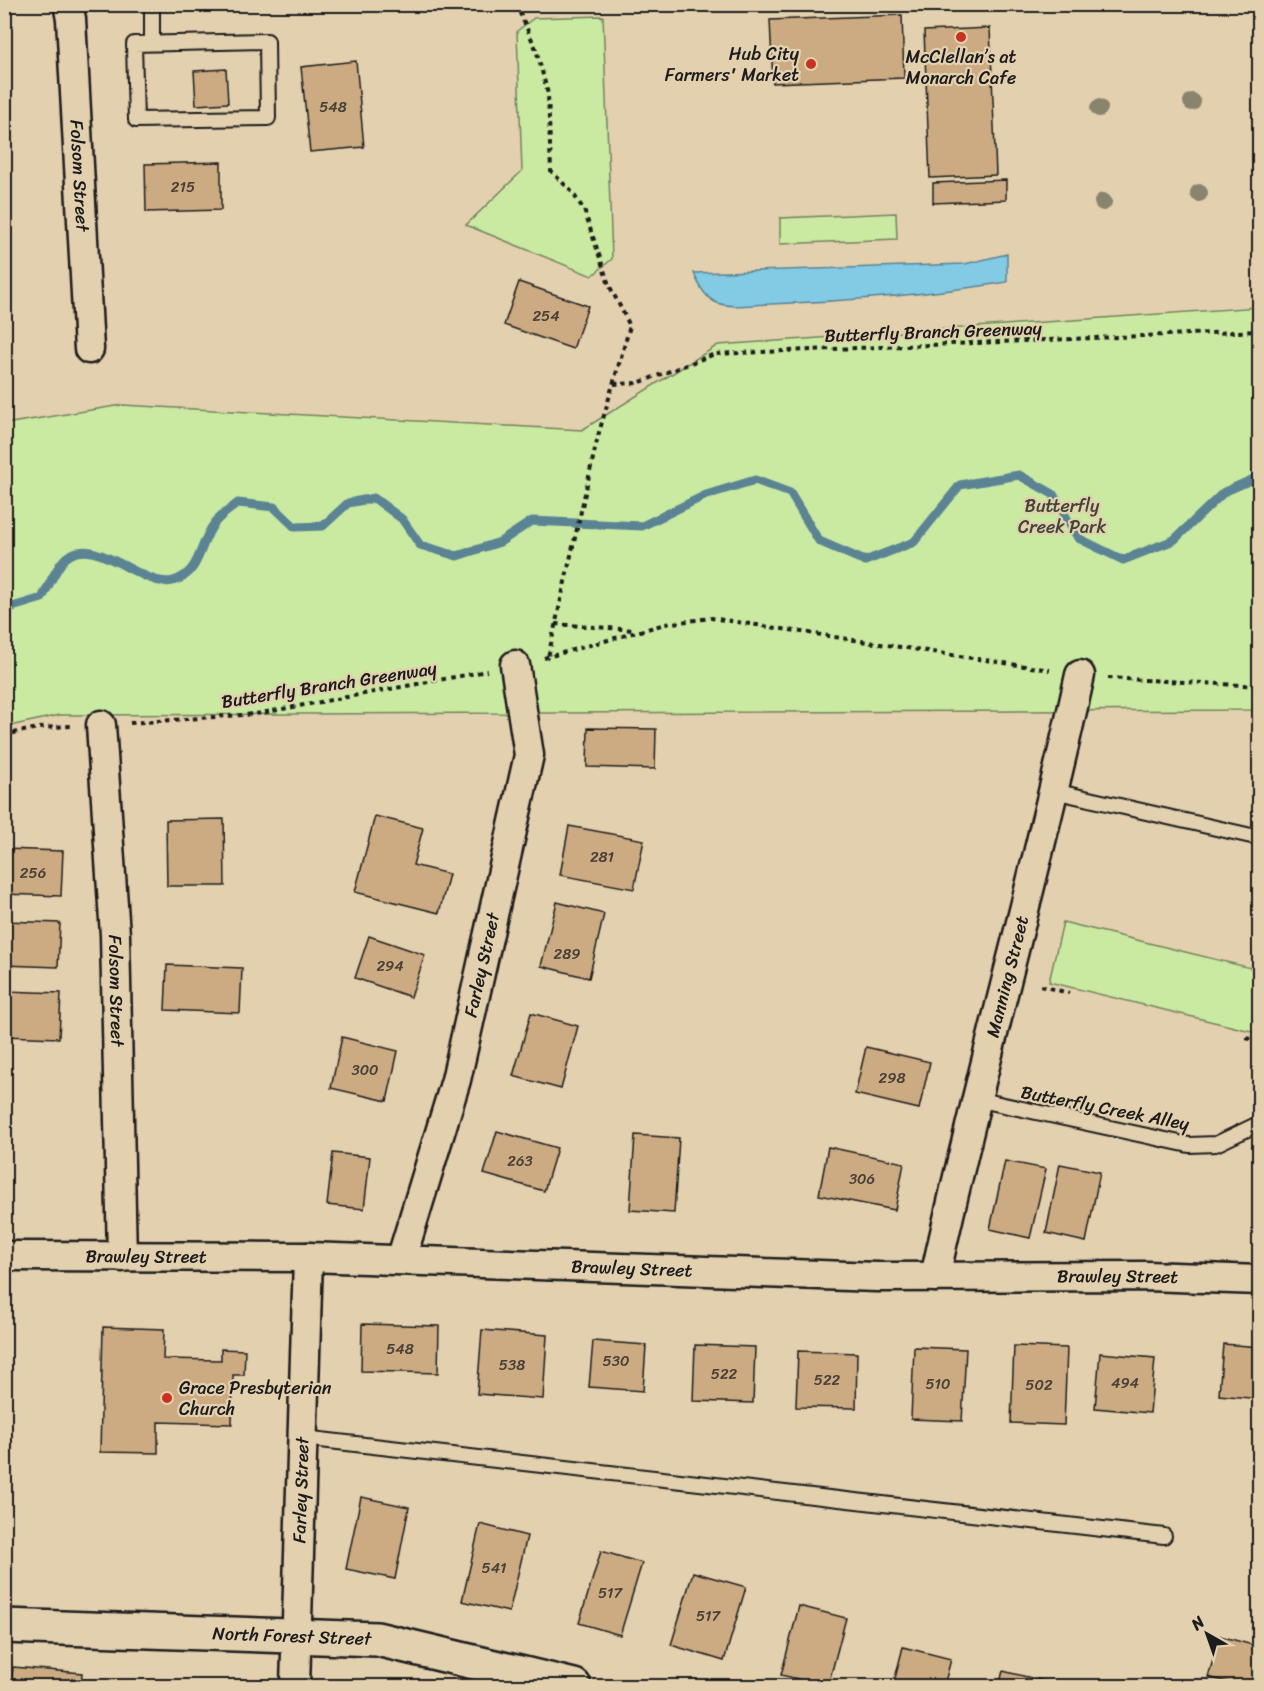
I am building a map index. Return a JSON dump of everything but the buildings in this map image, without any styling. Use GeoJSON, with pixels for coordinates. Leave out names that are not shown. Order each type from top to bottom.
{"type":"FeatureCollection","features":[{"type":"Feature","properties":{"kind":"street","name":"Folsom Street"},"geometry":{"type":"LineString","coordinates":[[68,4],[71,19],[89,349]]}},
{"type":"Feature","properties":{"kind":"street","name":"Farley Street"},"geometry":{"type":"LineString","coordinates":[[401,1260],[456,1080],[529,755],[515,665]]}},
{"type":"Feature","properties":{"kind":"street","name":"Manning Street"},"geometry":{"type":"LineString","coordinates":[[935,1277],[976,1099],[1054,791],[1080,675]]}},
{"type":"Feature","properties":{"kind":"street","name":"Folsom Street"},"geometry":{"type":"LineString","coordinates":[[101,725],[115,935],[122,1257]]}},
{"type":"Feature","properties":{"kind":"street","name":"Brawley Street"},"geometry":{"type":"LineString","coordinates":[[4,1256],[308,1257],[877,1277],[1147,1276],[1260,1280]]}},
{"type":"Feature","properties":{"kind":"street","name":"Farley Street"},"geometry":{"type":"LineString","coordinates":[[295,1686],[308,1257]]}},
{"type":"Feature","properties":{"kind":"street","name":"North Forest Street"},"geometry":{"type":"LineString","coordinates":[[4,1626],[377,1639],[574,1686]]}},
{"type":"Feature","properties":{"kind":"lane"},"geometry":{"type":"LineString","coordinates":[[152,4],[152,43]]}},
{"type":"Feature","properties":{"kind":"lane"},"geometry":{"type":"LineString","coordinates":[[267,41],[268,118],[136,120],[134,44],[152,43],[267,41]]}},
{"type":"Feature","properties":{"kind":"lane"},"geometry":{"type":"LineString","coordinates":[[1054,791],[1260,838]]}},
{"type":"Feature","properties":{"kind":"lane","name":"Butterfly Creek Alley"},"geometry":{"type":"LineString","coordinates":[[976,1099],[1189,1145],[1216,1144],[1260,1123]]}},
{"type":"Feature","properties":{"kind":"lane"},"geometry":{"type":"LineString","coordinates":[[303,1438],[1164,1536]]}},
{"type":"Feature","properties":{"kind":"path"},"geometry":{"type":"LineString","coordinates":[[516,4],[536,49],[548,94],[551,171],[572,192],[584,210],[609,285],[630,326],[598,436],[548,657]]}},
{"type":"Feature","properties":{"kind":"path","name":"Butterfly Branch Greenway"},"geometry":{"type":"LineString","coordinates":[[614,384],[638,383],[715,354],[1260,331]]}},
{"type":"Feature","properties":{"kind":"path","name":"Butterfly Branch Greenway"},"geometry":{"type":"LineString","coordinates":[[4,735],[38,728],[256,714],[515,665],[665,624],[711,618],[1080,675],[1137,681],[1260,686]]}},
{"type":"Feature","properties":{"kind":"path","name":"Butterfly Branch Greenway"},"geometry":{"type":"LineString","coordinates":[[555,624],[638,631]]}},
{"type":"Feature","properties":{"kind":"path"},"geometry":{"type":"LineString","coordinates":[[1041,986],[1069,993]]}},
{"type":"Feature","properties":{"kind":"path"},"geometry":{"type":"LineString","coordinates":[[1246,1038],[1260,1041]]}},
{"type":"Feature","properties":{"kind":"green space"},"geometry":{"type":"Polygon","coordinates":[[[603,16],[612,259],[592,276],[466,225],[522,171],[517,31],[534,18],[603,16]]]}},
{"type":"Feature","properties":{"kind":"green space"},"geometry":{"type":"Polygon","coordinates":[[[896,213],[897,239],[780,244],[780,218],[896,213]]]}},
{"type":"Feature","properties":{"kind":"green space","name":"Butterfly Creek Park"},"geometry":{"type":"Polygon","coordinates":[[[1259,307],[1259,710],[60,715],[5,727],[5,424],[122,405],[582,430],[718,345],[1259,307]]]}},
{"type":"Feature","properties":{"kind":"green space"},"geometry":{"type":"Polygon","coordinates":[[[1063,922],[1259,970],[1259,1033],[1049,982],[1063,922]]]}},
{"type":"Feature","properties":{"kind":"water"},"geometry":{"type":"Polygon","coordinates":[[[1007,254],[1007,282],[918,294],[830,301],[742,306],[721,304],[705,293],[694,273],[965,264],[1007,254]]]}},
{"type":"Feature","properties":{"kind":"waterway"},"geometry":{"type":"LineString","coordinates":[[4,607],[9,608],[42,598],[62,562],[74,553],[87,551],[102,555],[147,577],[161,581],[173,581],[189,572],[216,521],[238,503],[274,507],[295,527],[323,526],[348,503],[374,498],[402,519],[420,545],[457,556],[500,542],[532,521],[642,526],[706,495],[755,480],[790,493],[819,541],[865,561],[914,542],[960,485],[1019,475],[1053,494],[1078,538],[1123,560],[1174,540],[1224,492],[1260,476]]}},
{"type":"Feature","properties":{"kind":"place","name":"McClellan’s at Monarch Cafe"},"geometry":{"type":"Point","coordinates":[961,37]}},
{"type":"Feature","properties":{"kind":"place","name":"Hub City Farmers' Market"},"geometry":{"type":"Point","coordinates":[811,64]}},
{"type":"Feature","properties":{"kind":"place","name":"Grace Presbyterian Church"},"geometry":{"type":"Point","coordinates":[167,1398]}}]}
